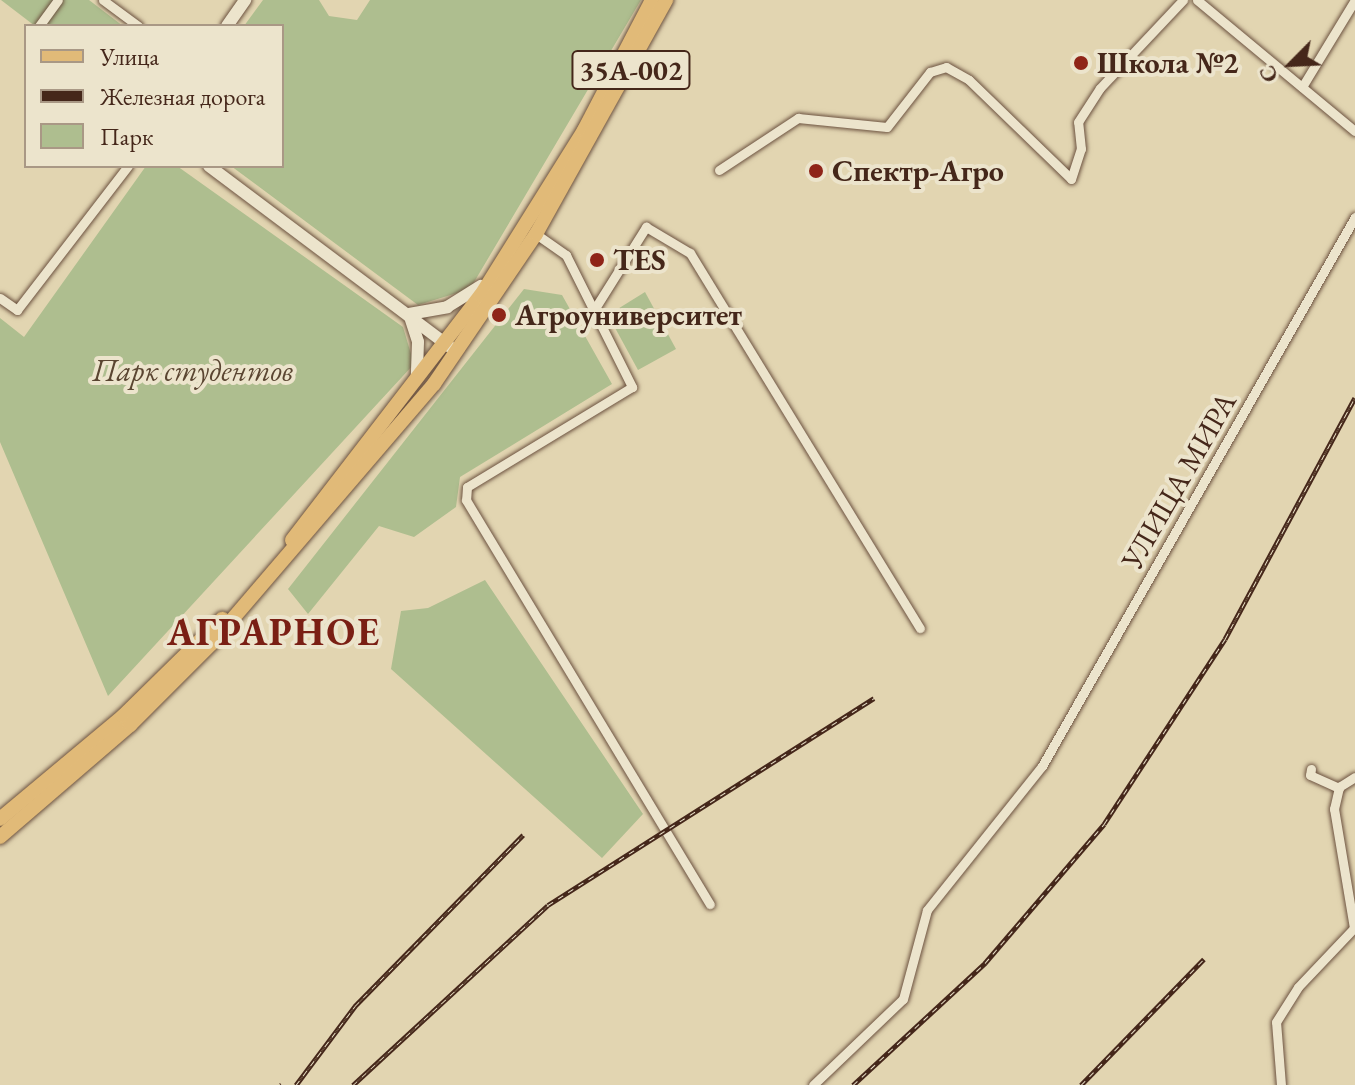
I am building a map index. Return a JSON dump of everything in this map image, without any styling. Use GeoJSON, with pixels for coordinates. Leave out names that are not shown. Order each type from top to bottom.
{"type":"FeatureCollection","features":[{"type":"Feature","properties":{"kind":"main road","name":"35А-002"},"geometry":{"type":"LineString","coordinates":[[0,819],[123,716],[216,625],[259,580],[405,400],[452,349],[584,130],[652,0]]}},
{"type":"Feature","properties":{"kind":"main road","name":"35А-002"},"geometry":{"type":"LineString","coordinates":[[0,837],[130,725],[212,643],[383,448],[536,234],[666,0]]}},
{"type":"Feature","properties":{"kind":"street"},"geometry":{"type":"LineString","coordinates":[[40,24],[58,0]]}},
{"type":"Feature","properties":{"kind":"street"},"geometry":{"type":"LineString","coordinates":[[103,0],[135,24]]}},
{"type":"Feature","properties":{"kind":"street"},"geometry":{"type":"LineString","coordinates":[[228,24],[245,0]]}},
{"type":"Feature","properties":{"kind":"street"},"geometry":{"type":"LineString","coordinates":[[719,170],[798,118],[887,127],[930,72],[946,67],[969,80],[1071,179],[1081,149],[1078,122],[1100,88],[1183,0]]}},
{"type":"Feature","properties":{"kind":"street"},"geometry":{"type":"LineString","coordinates":[[1197,0],[1355,131]]}},
{"type":"Feature","properties":{"kind":"street"},"geometry":{"type":"LineString","coordinates":[[1302,87],[1355,0]]}},
{"type":"Feature","properties":{"kind":"street"},"geometry":{"type":"LineString","coordinates":[[0,298],[17,310],[126,168]]}},
{"type":"Feature","properties":{"kind":"street"},"geometry":{"type":"LineString","coordinates":[[212,168],[452,349]]}},
{"type":"Feature","properties":{"kind":"street","name":"УЛИЦА МИРА"},"geometry":{"type":"LineString","coordinates":[[813,1085],[903,999],[927,910],[1042,766],[1355,217]]}},
{"type":"Feature","properties":{"kind":"street"},"geometry":{"type":"LineString","coordinates":[[592,313],[646,227],[690,253],[920,628]]}},
{"type":"Feature","properties":{"kind":"street"},"geometry":{"type":"LineString","coordinates":[[536,234],[566,255],[592,313],[632,387],[467,487],[466,500],[710,904]]}},
{"type":"Feature","properties":{"kind":"street"},"geometry":{"type":"LineString","coordinates":[[409,314],[436,311],[466,299],[500,266]]}},
{"type":"Feature","properties":{"kind":"street"},"geometry":{"type":"LineString","coordinates":[[405,400],[420,364],[409,314]]}},
{"type":"Feature","properties":{"kind":"street"},"geometry":{"type":"LineString","coordinates":[[1311,769],[1310,775],[1339,788]]}},
{"type":"Feature","properties":{"kind":"street"},"geometry":{"type":"LineString","coordinates":[[1281,1085],[1276,1022],[1298,987],[1354,928],[1334,809],[1339,788],[1355,777]]}},
{"type":"Feature","properties":{"kind":"green space"},"geometry":{"type":"Polygon","coordinates":[[[1,0],[89,0],[120,24],[32,24],[1,0]]]}},
{"type":"Feature","properties":{"kind":"green space"},"geometry":{"type":"Polygon","coordinates":[[[263,0],[319,0],[329,16],[357,20],[370,0],[641,0],[470,289],[418,305],[234,168],[284,168],[284,24],[245,24],[263,0]]]}},
{"type":"Feature","properties":{"kind":"green space","name":"Парк студентов"},"geometry":{"type":"Polygon","coordinates":[[[145,168],[180,168],[403,327],[414,364],[108,696],[0,442],[0,318],[24,337],[145,168]]]}},
{"type":"Feature","properties":{"kind":"green space"},"geometry":{"type":"Polygon","coordinates":[[[524,289],[562,295],[612,384],[460,477],[456,507],[414,537],[379,526],[308,614],[288,589],[524,289]]]}},
{"type":"Feature","properties":{"kind":"green space"},"geometry":{"type":"Polygon","coordinates":[[[645,292],[676,349],[638,370],[608,315],[645,292]]]}},
{"type":"Feature","properties":{"kind":"green space"},"geometry":{"type":"Polygon","coordinates":[[[485,580],[643,814],[602,858],[391,669],[401,611],[428,608],[485,580]]]}},
{"type":"Feature","properties":{"kind":"railway"},"geometry":{"type":"LineString","coordinates":[[853,1085],[985,963],[1104,824],[1225,639],[1355,398]]}},
{"type":"Feature","properties":{"kind":"railway"},"geometry":{"type":"LineString","coordinates":[[353,1085],[548,905],[874,698]]}},
{"type":"Feature","properties":{"kind":"railway"},"geometry":{"type":"LineString","coordinates":[[296,1085],[355,1006],[523,835]]}},
{"type":"Feature","properties":{"kind":"railway"},"geometry":{"type":"LineString","coordinates":[[1081,1085],[1204,959]]}},
{"type":"Feature","properties":{"kind":"place","name":"Школа №2"},"geometry":{"type":"Point","coordinates":[1081,63]}},
{"type":"Feature","properties":{"kind":"place","name":"Спектр-Агро"},"geometry":{"type":"Point","coordinates":[816,171]}},
{"type":"Feature","properties":{"kind":"place","name":"TES"},"geometry":{"type":"Point","coordinates":[597,260]}},
{"type":"Feature","properties":{"kind":"place","name":"Агроуниверситет"},"geometry":{"type":"Point","coordinates":[499,315]}},
{"type":"Feature","properties":{"kind":"district","name":"АГРАРНОЕ"},"geometry":{"type":"Point","coordinates":[274,632]}}]}
